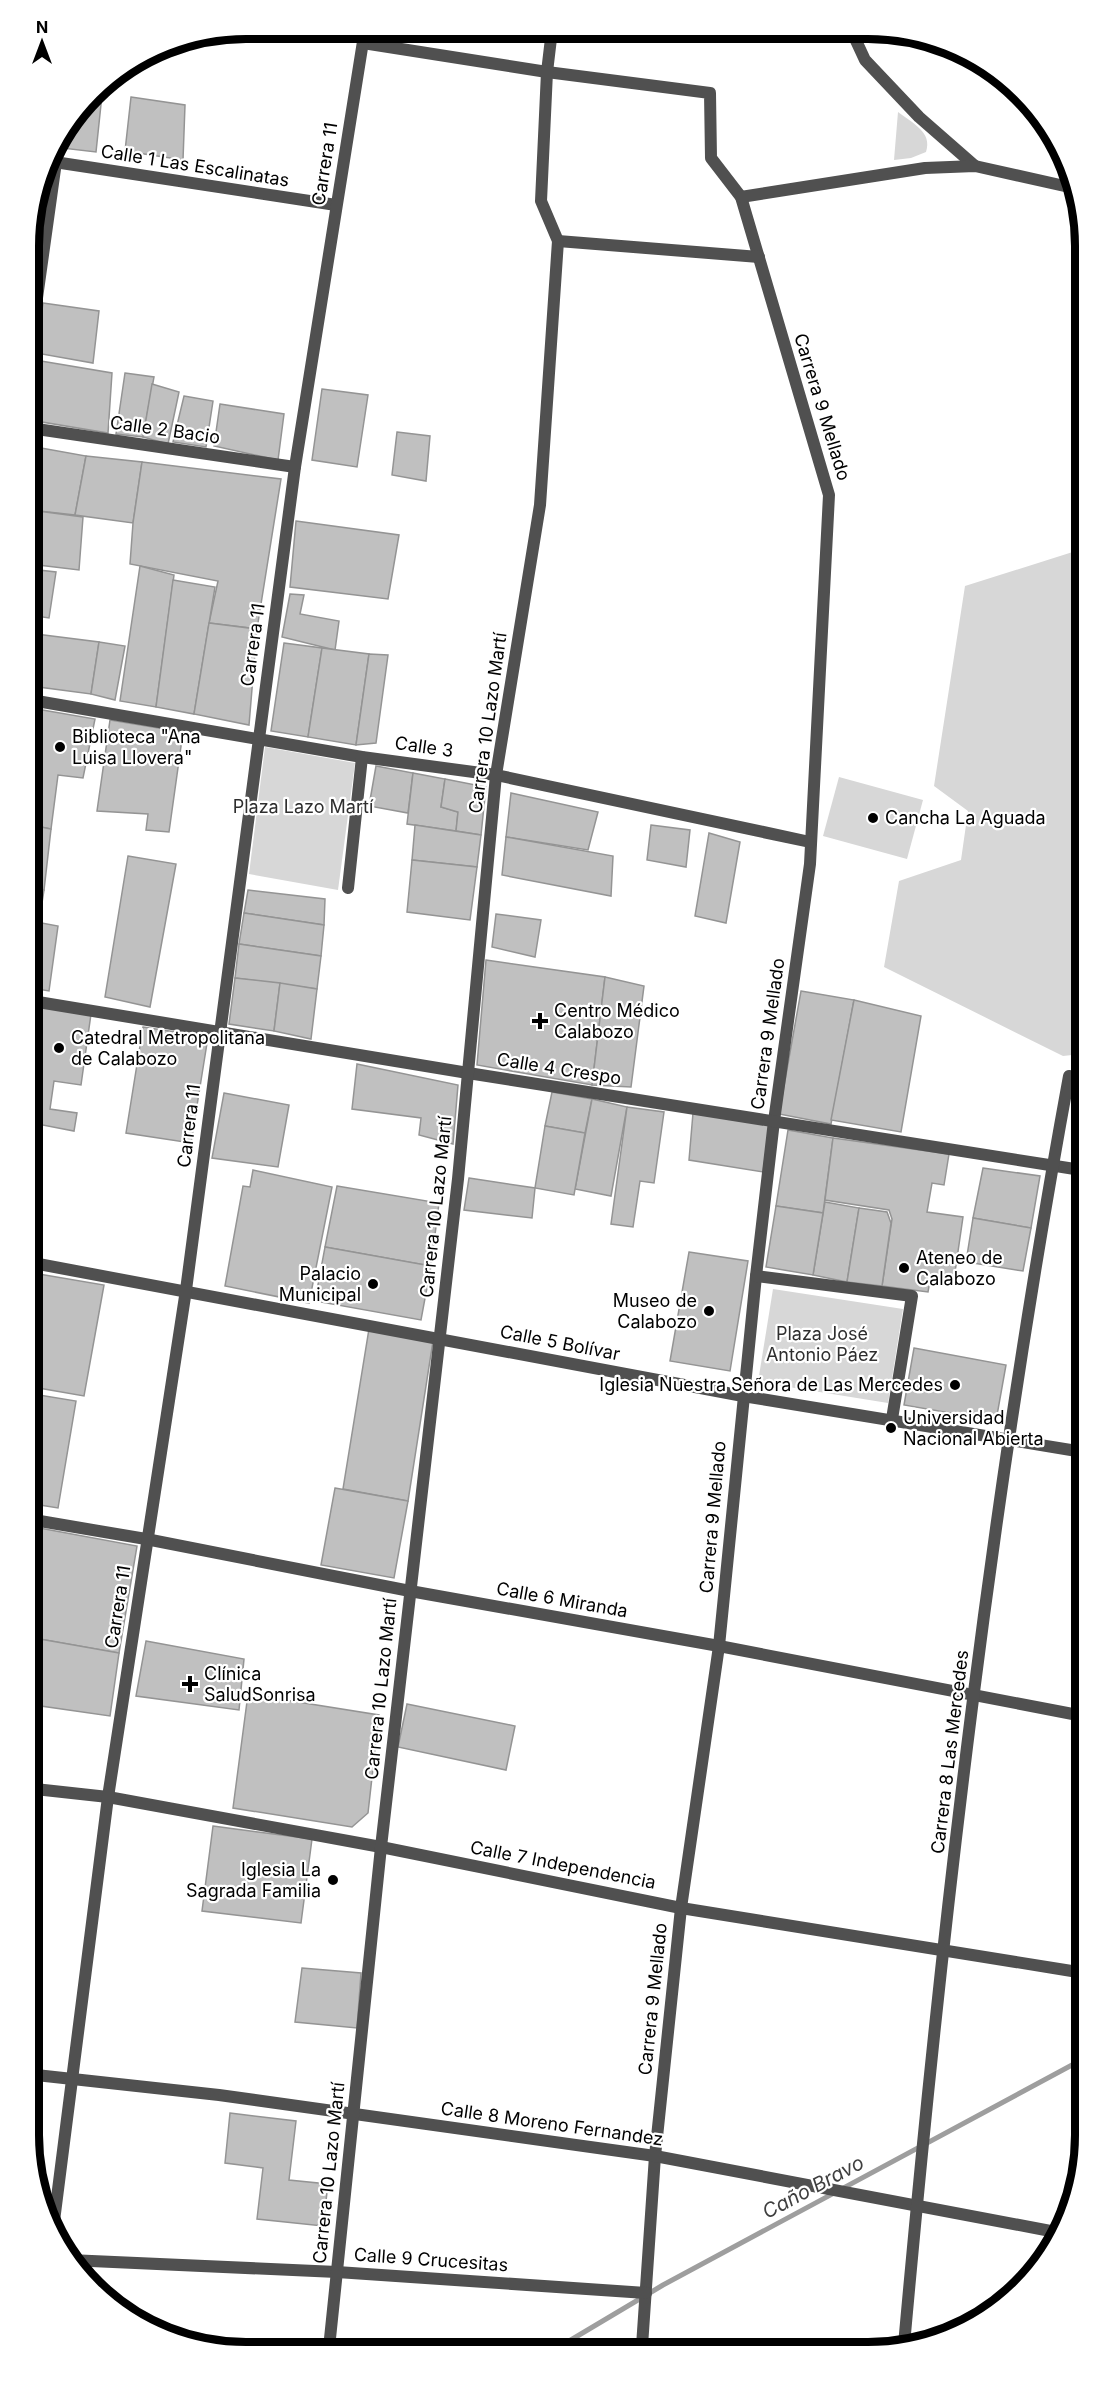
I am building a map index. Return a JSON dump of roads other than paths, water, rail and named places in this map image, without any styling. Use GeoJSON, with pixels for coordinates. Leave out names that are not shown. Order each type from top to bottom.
{"type":"FeatureCollection","features":[{"type":"Feature","properties":{"kind":"street","name":"Carrera 11"},"geometry":{"type":"LineString","coordinates":[[55,2214],[108,1797],[186,1290],[295,467],[364,39]]}},
{"type":"Feature","properties":{"kind":"street","name":"Carrera 10 Lazo Martí"},"geometry":{"type":"LineString","coordinates":[[330,2342],[381,1847],[440,1339],[496,775],[540,505],[558,241],[541,201],[547,72],[551,39]]}},
{"type":"Feature","properties":{"kind":"street"},"geometry":{"type":"LineString","coordinates":[[855,39],[865,60],[919,117],[975,166]]}},
{"type":"Feature","properties":{"kind":"street","name":"Carrera 9 Mellado"},"geometry":{"type":"LineString","coordinates":[[363,43],[547,72],[710,93],[711,158],[741,197],[829,495],[810,864],[774,1121],[743,1396],[719,1646],[681,1908],[655,2156],[642,2342]]}},
{"type":"Feature","properties":{"kind":"street","name":"Calle 1 Las Escalinatas"},"geometry":{"type":"LineString","coordinates":[[57,163],[336,206]]}},
{"type":"Feature","properties":{"kind":"street"},"geometry":{"type":"LineString","coordinates":[[741,197],[925,168],[975,166],[1066,186]]}},
{"type":"Feature","properties":{"kind":"street"},"geometry":{"type":"LineString","coordinates":[[39,271],[50,183]]}},
{"type":"Feature","properties":{"kind":"street"},"geometry":{"type":"LineString","coordinates":[[558,241],[759,257]]}},
{"type":"Feature","properties":{"kind":"street","name":"Calle 2 Bacio"},"geometry":{"type":"LineString","coordinates":[[39,429],[295,467]]}},
{"type":"Feature","properties":{"kind":"street","name":"Calle 3"},"geometry":{"type":"LineString","coordinates":[[39,701],[362,757],[496,775],[810,842]]}},
{"type":"Feature","properties":{"kind":"street"},"geometry":{"type":"LineString","coordinates":[[348,888],[362,757]]}},
{"type":"Feature","properties":{"kind":"street","name":"Calle 4 Crespo"},"geometry":{"type":"LineString","coordinates":[[39,1002],[468,1073],[1075,1169]]}},
{"type":"Feature","properties":{"kind":"street","name":"Carrera 8 Las Mercedes"},"geometry":{"type":"LineString","coordinates":[[905,2338],[916,2207],[973,1696],[1010,1439],[1069,1076]]}},
{"type":"Feature","properties":{"kind":"street","name":"Calle 5 Bolívar"},"geometry":{"type":"LineString","coordinates":[[39,1264],[743,1396],[1075,1451]]}},
{"type":"Feature","properties":{"kind":"street"},"geometry":{"type":"LineString","coordinates":[[756,1276],[912,1296],[892,1419]]}},
{"type":"Feature","properties":{"kind":"street","name":"Calle 6 Miranda"},"geometry":{"type":"LineString","coordinates":[[39,1521],[146,1539],[410,1591],[719,1646],[1075,1715]]}},
{"type":"Feature","properties":{"kind":"street","name":"Calle 7 Independencia"},"geometry":{"type":"LineString","coordinates":[[39,1790],[108,1797],[381,1847],[681,1908],[1075,1972]]}},
{"type":"Feature","properties":{"kind":"street","name":"Calle 8 Moreno Fernandez"},"geometry":{"type":"LineString","coordinates":[[39,2074],[219,2095],[655,2156],[1050,2231]]}},
{"type":"Feature","properties":{"kind":"street","name":"Calle 9 Crucesitas"},"geometry":{"type":"LineString","coordinates":[[82,2261],[337,2272],[646,2293]]}},
{"type":"Feature","properties":{"kind":"waterway","name":"Caño Bravo"},"geometry":{"type":"LineString","coordinates":[[567,2342],[663,2285],[1075,2063]]}},
{"type":"Feature","properties":{"kind":"place","name":"Biblioteca \"Ana Luisa Llovera\""},"geometry":{"type":"Point","coordinates":[60,747]}},
{"type":"Feature","properties":{"kind":"place","name":"Cancha La Aguada"},"geometry":{"type":"Point","coordinates":[873,818]}},
{"type":"Feature","properties":{"kind":"place","name":"Centro Médico Calabozo"},"geometry":{"type":"Point","coordinates":[540,1021]}},
{"type":"Feature","properties":{"kind":"place","name":"Catedral Metropolitana de Calabozo"},"geometry":{"type":"Point","coordinates":[59,1048]}},
{"type":"Feature","properties":{"kind":"place","name":"Ateneo de Calabozo"},"geometry":{"type":"Point","coordinates":[904,1268]}},
{"type":"Feature","properties":{"kind":"place","name":"Palacio Municipal"},"geometry":{"type":"Point","coordinates":[373,1284]}},
{"type":"Feature","properties":{"kind":"place","name":"Museo de Calabozo"},"geometry":{"type":"Point","coordinates":[709,1311]}},
{"type":"Feature","properties":{"kind":"place","name":"Iglesia Nuestra Señora de Las Mercedes"},"geometry":{"type":"Point","coordinates":[955,1385]}},
{"type":"Feature","properties":{"kind":"place","name":"Universidad Nacional Abierta"},"geometry":{"type":"Point","coordinates":[891,1428]}},
{"type":"Feature","properties":{"kind":"place","name":"Clínica SaludSonrisa"},"geometry":{"type":"Point","coordinates":[190,1684]}},
{"type":"Feature","properties":{"kind":"place","name":"Iglesia La Sagrada Familia"},"geometry":{"type":"Point","coordinates":[333,1880]}},
{"type":"Feature","properties":{"kind":"park label","name":"Plaza Lazo Martí"},"geometry":{"type":"Point","coordinates":[303,807]}},
{"type":"Feature","properties":{"kind":"park label","name":"Plaza José Antonio Páez"},"geometry":{"type":"Point","coordinates":[822,1344]}}]}
